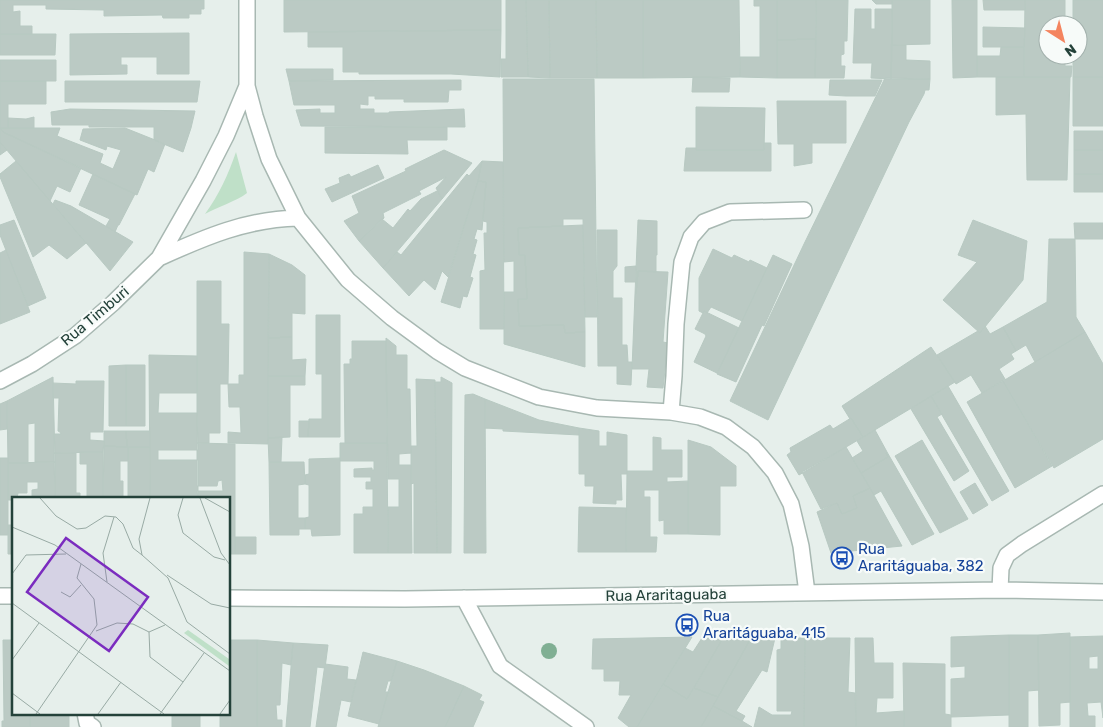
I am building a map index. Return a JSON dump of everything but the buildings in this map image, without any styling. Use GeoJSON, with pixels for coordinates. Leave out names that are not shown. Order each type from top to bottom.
{"type":"FeatureCollection","features":[{"type":"Feature","properties":{"kind":"street"},"geometry":{"type":"LineString","coordinates":[[247,0],[247,86],[269,159],[298,218],[348,280],[392,318],[464,368],[539,397],[597,408],[671,412],[700,417],[726,427],[753,447],[775,473],[791,504],[802,546],[807,593]]}},
{"type":"Feature","properties":{"kind":"street"},"geometry":{"type":"LineString","coordinates":[[159,258],[226,136],[247,86]]}},
{"type":"Feature","properties":{"kind":"street"},"geometry":{"type":"LineString","coordinates":[[671,412],[682,262],[691,237],[704,222],[730,212],[804,210]]}},
{"type":"Feature","properties":{"kind":"street"},"geometry":{"type":"LineString","coordinates":[[159,258],[195,242],[247,224],[280,218],[298,218]]}},
{"type":"Feature","properties":{"kind":"street","name":"Rua Timburi"},"geometry":{"type":"LineString","coordinates":[[0,381],[32,364],[75,336],[113,303],[159,258]]}},
{"type":"Feature","properties":{"kind":"street"},"geometry":{"type":"LineString","coordinates":[[1000,590],[1000,568],[1007,555],[1103,494]]}},
{"type":"Feature","properties":{"kind":"street","name":"Rua Araritaguaba"},"geometry":{"type":"LineString","coordinates":[[230,598],[396,599],[1000,590],[1103,592]]}},
{"type":"Feature","properties":{"kind":"street"},"geometry":{"type":"LineString","coordinates":[[464,598],[500,666],[586,727]]}},
{"type":"Feature","properties":{"kind":"street"},"geometry":{"type":"LineString","coordinates":[[85,714],[87,723],[93,727]]}},
{"type":"Feature","properties":{"kind":"green space"},"geometry":{"type":"Polygon","coordinates":[[[236,152],[247,193],[205,214],[223,184],[236,152]]]}},
{"type":"Feature","properties":{"kind":"place","name":"Rua Araritáguaba, 382"},"geometry":{"type":"Point","coordinates":[842,558]}},
{"type":"Feature","properties":{"kind":"place","name":"Rua Araritáguaba, 415"},"geometry":{"type":"Point","coordinates":[687,625]}}]}
